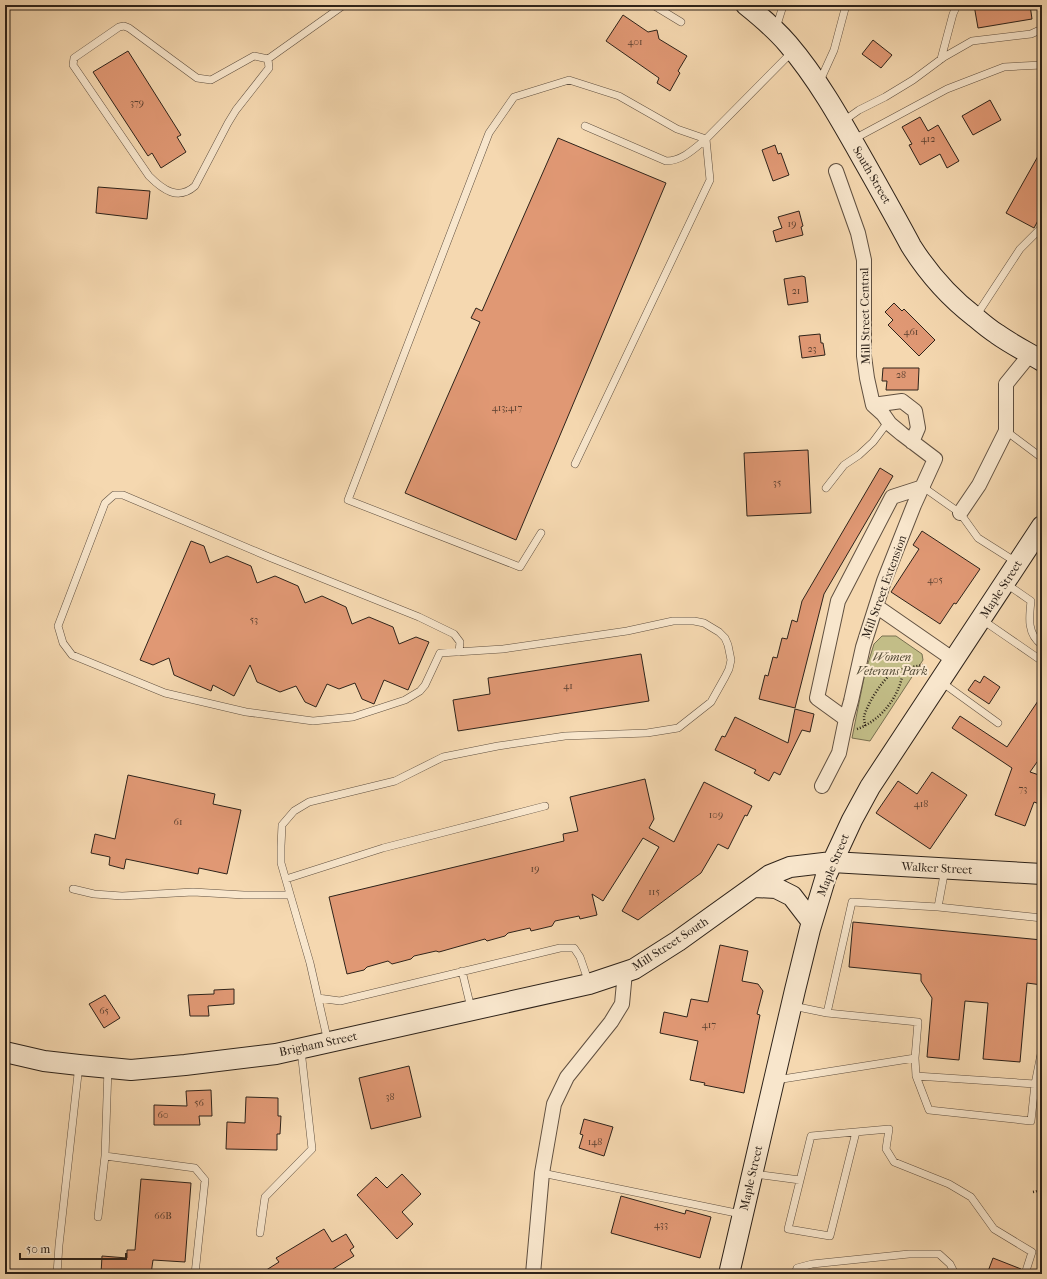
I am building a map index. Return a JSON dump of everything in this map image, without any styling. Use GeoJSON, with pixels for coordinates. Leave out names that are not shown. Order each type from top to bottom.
{"type":"FeatureCollection","features":[{"type":"Feature","properties":{"kind":"main road","name":"South Street"},"geometry":{"type":"LineString","coordinates":[[746,5],[775,30],[793,50],[818,84],[842,122],[921,262],[941,286],[975,317],[1003,339],[1034,360],[1042,371]]}},
{"type":"Feature","properties":{"kind":"main road","name":"Maple Street"},"geometry":{"type":"LineString","coordinates":[[729,1274],[791,1005],[812,922],[826,876],[852,820],[870,787],[1018,562],[1037,537]]}},
{"type":"Feature","properties":{"kind":"main road","name":"Walker Street"},"geometry":{"type":"LineString","coordinates":[[832,862],[1042,874]]}},
{"type":"Feature","properties":{"kind":"main road","name":"Mill Street South"},"geometry":{"type":"LineString","coordinates":[[625,972],[634,969],[678,941],[770,875],[790,867],[832,862]]}},
{"type":"Feature","properties":{"kind":"main road"},"geometry":{"type":"LineString","coordinates":[[754,886],[776,888],[792,896],[812,922]]}},
{"type":"Feature","properties":{"kind":"main road","name":"Brigham Street"},"geometry":{"type":"LineString","coordinates":[[5,1052],[44,1061],[79,1066],[131,1070],[276,1054],[589,984],[625,972]]}},
{"type":"Feature","properties":{"kind":"street","name":"Mill Street Central"},"geometry":{"type":"LineString","coordinates":[[836,171],[858,233],[864,260],[864,356],[873,405]]}},
{"type":"Feature","properties":{"kind":"street"},"geometry":{"type":"LineString","coordinates":[[960,513],[979,485],[1006,431],[1006,384],[1034,360]]}},
{"type":"Feature","properties":{"kind":"street"},"geometry":{"type":"LineString","coordinates":[[902,401],[915,411],[918,428],[912,442],[888,422],[883,414],[873,405],[902,401]]}},
{"type":"Feature","properties":{"kind":"street","name":"Mill Street Extension"},"geometry":{"type":"LineString","coordinates":[[822,786],[839,753],[849,725],[851,702],[863,647],[886,574],[935,459],[912,442]]}},
{"type":"Feature","properties":{"kind":"street"},"geometry":{"type":"LineString","coordinates":[[849,725],[817,698],[838,601],[892,496],[923,487]]}},
{"type":"Feature","properties":{"kind":"street"},"geometry":{"type":"LineString","coordinates":[[876,606],[954,660]]}},
{"type":"Feature","properties":{"kind":"street","name":"Mill Street South"},"geometry":{"type":"LineString","coordinates":[[533,1274],[542,1173],[554,1104],[567,1077],[611,1022],[622,1004],[625,972]]}},
{"type":"Feature","properties":{"kind":"lane"},"geometry":{"type":"LineString","coordinates":[[268,59],[269,68],[236,110],[195,186],[182,194],[175,194],[157,184],[150,176],[73,65],[74,58],[119,27],[124,26],[130,28],[197,78],[211,80],[254,56],[268,59],[344,5]]}},
{"type":"Feature","properties":{"kind":"lane"},"geometry":{"type":"LineString","coordinates":[[652,5],[682,22]]}},
{"type":"Feature","properties":{"kind":"lane"},"geometry":{"type":"LineString","coordinates":[[775,30],[782,9],[781,5]]}},
{"type":"Feature","properties":{"kind":"lane"},"geometry":{"type":"LineString","coordinates":[[818,84],[834,50],[846,5]]}},
{"type":"Feature","properties":{"kind":"lane"},"geometry":{"type":"LineString","coordinates":[[942,59],[953,14],[957,5]]}},
{"type":"Feature","properties":{"kind":"lane"},"geometry":{"type":"LineString","coordinates":[[842,122],[859,110],[885,97],[913,80],[942,59],[972,41],[1031,34],[1042,29]]}},
{"type":"Feature","properties":{"kind":"lane"},"geometry":{"type":"LineString","coordinates":[[585,126],[666,161],[673,161],[686,155],[706,139],[793,50]]}},
{"type":"Feature","properties":{"kind":"lane"},"geometry":{"type":"LineString","coordinates":[[852,140],[947,89],[1004,67],[1042,65]]}},
{"type":"Feature","properties":{"kind":"lane"},"geometry":{"type":"LineString","coordinates":[[541,533],[520,568],[348,500],[489,133],[514,97],[569,80],[619,96],[677,129],[706,139]]}},
{"type":"Feature","properties":{"kind":"lane"},"geometry":{"type":"LineString","coordinates":[[575,464],[710,180],[706,139]]}},
{"type":"Feature","properties":{"kind":"lane"},"geometry":{"type":"LineString","coordinates":[[975,317],[1020,249],[1042,226]]}},
{"type":"Feature","properties":{"kind":"lane"},"geometry":{"type":"LineString","coordinates":[[826,488],[844,466],[874,442],[888,422]]}},
{"type":"Feature","properties":{"kind":"lane"},"geometry":{"type":"LineString","coordinates":[[1006,431],[1042,458]]}},
{"type":"Feature","properties":{"kind":"lane"},"geometry":{"type":"LineString","coordinates":[[923,487],[960,513],[978,538],[1018,562]]}},
{"type":"Feature","properties":{"kind":"lane"},"geometry":{"type":"LineString","coordinates":[[328,1042],[310,963],[281,863],[282,825],[294,811],[309,802],[396,780],[443,757],[498,746],[565,736],[647,733],[678,728],[711,702],[729,669],[731,660],[728,645],[720,632],[704,623],[694,620],[673,621],[627,631],[503,649],[459,652],[440,653],[425,685],[420,691],[405,700],[353,717],[313,721],[246,712],[165,693],[72,655],[63,643],[58,626],[105,503],[114,495],[123,495],[269,557],[419,617],[454,634],[460,642],[459,652]]}},
{"type":"Feature","properties":{"kind":"lane"},"geometry":{"type":"LineString","coordinates":[[1005,583],[1031,601],[1029,619],[1030,629],[1036,641],[1042,645]]}},
{"type":"Feature","properties":{"kind":"lane"},"geometry":{"type":"LineString","coordinates":[[981,619],[1042,661]]}},
{"type":"Feature","properties":{"kind":"lane"},"geometry":{"type":"LineString","coordinates":[[940,681],[998,723]]}},
{"type":"Feature","properties":{"kind":"lane"},"geometry":{"type":"LineString","coordinates":[[286,879],[383,848],[545,806]]}},
{"type":"Feature","properties":{"kind":"lane"},"geometry":{"type":"LineString","coordinates":[[938,907],[945,868]]}},
{"type":"Feature","properties":{"kind":"lane"},"geometry":{"type":"LineString","coordinates":[[73,889],[94,894],[122,896],[193,892],[290,895]]}},
{"type":"Feature","properties":{"kind":"lane"},"geometry":{"type":"LineString","coordinates":[[827,1013],[852,902],[938,907],[1042,918]]}},
{"type":"Feature","properties":{"kind":"lane"},"geometry":{"type":"LineString","coordinates":[[318,998],[340,1001],[560,948],[574,948],[580,957],[589,984]]}},
{"type":"Feature","properties":{"kind":"lane"},"geometry":{"type":"LineString","coordinates":[[462,971],[472,1010]]}},
{"type":"Feature","properties":{"kind":"lane"},"geometry":{"type":"LineString","coordinates":[[791,1005],[827,1013],[918,1022],[915,1058],[916,1076],[929,1110],[1031,1121],[1035,1084],[1042,1049]]}},
{"type":"Feature","properties":{"kind":"lane"},"geometry":{"type":"LineString","coordinates":[[260,1233],[265,1197],[312,1149],[301,1048]]}},
{"type":"Feature","properties":{"kind":"lane"},"geometry":{"type":"LineString","coordinates":[[774,1081],[915,1058]]}},
{"type":"Feature","properties":{"kind":"lane"},"geometry":{"type":"LineString","coordinates":[[57,1274],[60,1229],[79,1066]]}},
{"type":"Feature","properties":{"kind":"lane"},"geometry":{"type":"LineString","coordinates":[[98,1217],[105,1156],[108,1068]]}},
{"type":"Feature","properties":{"kind":"lane"},"geometry":{"type":"LineString","coordinates":[[916,1076],[1035,1084]]}},
{"type":"Feature","properties":{"kind":"lane"},"geometry":{"type":"LineString","coordinates":[[856,1132],[830,1236],[788,1229],[811,1136],[889,1129],[886,1150],[894,1162],[949,1184],[971,1197],[994,1229],[1032,1252],[1025,1274]]}},
{"type":"Feature","properties":{"kind":"lane"},"geometry":{"type":"LineString","coordinates":[[105,1156],[195,1168],[205,1180],[195,1274]]}},
{"type":"Feature","properties":{"kind":"lane"},"geometry":{"type":"LineString","coordinates":[[542,1173],[743,1215]]}},
{"type":"Feature","properties":{"kind":"lane"},"geometry":{"type":"LineString","coordinates":[[752,1174],[800,1180]]}},
{"type":"Feature","properties":{"kind":"lane"},"geometry":{"type":"LineString","coordinates":[[795,1274],[797,1268],[812,1264],[909,1254],[939,1254],[950,1264],[955,1274]]}},
{"type":"Feature","properties":{"kind":"path"},"geometry":{"type":"LineString","coordinates":[[865,726],[864,716],[870,702],[880,686],[892,673],[923,665]]}},
{"type":"Feature","properties":{"kind":"path"},"geometry":{"type":"LineString","coordinates":[[849,725],[865,726],[874,721],[888,707],[903,679],[903,669]]}},
{"type":"Feature","properties":{"kind":"path"},"geometry":{"type":"LineString","coordinates":[[1033,1192],[1042,1190]]}},
{"type":"Feature","properties":{"kind":"green space","name":"Women Veterans Park"},"geometry":{"type":"Polygon","coordinates":[[[882,636],[896,636],[922,654],[923,660],[870,741],[852,738],[865,673],[874,644],[882,636]]]}},
{"type":"Feature","properties":{"kind":"building"},"geometry":{"type":"Polygon","coordinates":[[[974,5],[1030,5],[1032,19],[978,28],[974,5]]]}},
{"type":"Feature","properties":{"kind":"building"},"geometry":{"type":"Polygon","coordinates":[[[623,15],[648,32],[657,30],[659,39],[687,56],[678,71],[680,73],[670,91],[657,83],[659,78],[606,41],[623,15]]]}},
{"type":"Feature","properties":{"kind":"building"},"geometry":{"type":"Polygon","coordinates":[[[873,40],[892,55],[881,68],[862,54],[873,40]]]}},
{"type":"Feature","properties":{"kind":"building"},"geometry":{"type":"Polygon","coordinates":[[[128,51],[181,135],[177,137],[186,152],[161,168],[152,153],[148,156],[93,72],[128,51]]]}},
{"type":"Feature","properties":{"kind":"building"},"geometry":{"type":"Polygon","coordinates":[[[990,100],[1001,120],[973,135],[962,116],[990,100]]]}},
{"type":"Feature","properties":{"kind":"building"},"geometry":{"type":"Polygon","coordinates":[[[920,117],[928,131],[938,125],[959,161],[947,168],[940,154],[920,165],[909,145],[912,144],[902,127],[920,117]]]}},
{"type":"Feature","properties":{"kind":"building"},"geometry":{"type":"Polygon","coordinates":[[[558,138],[666,183],[516,540],[405,493],[480,322],[471,318],[476,308],[482,311],[558,138]]]}},
{"type":"Feature","properties":{"kind":"building"},"geometry":{"type":"Polygon","coordinates":[[[775,145],[778,154],[781,153],[789,175],[773,181],[762,150],[775,145]]]}},
{"type":"Feature","properties":{"kind":"building"},"geometry":{"type":"Polygon","coordinates":[[[1042,149],[1042,213],[1034,228],[1006,213],[1042,149]]]}},
{"type":"Feature","properties":{"kind":"building"},"geometry":{"type":"Polygon","coordinates":[[[98,187],[150,191],[147,219],[96,213],[98,187]]]}},
{"type":"Feature","properties":{"kind":"building"},"geometry":{"type":"Polygon","coordinates":[[[799,211],[803,226],[801,227],[803,235],[776,242],[773,231],[782,228],[778,217],[799,211]]]}},
{"type":"Feature","properties":{"kind":"building"},"geometry":{"type":"Polygon","coordinates":[[[802,276],[805,277],[808,302],[788,305],[784,279],[802,276]]]}},
{"type":"Feature","properties":{"kind":"building"},"geometry":{"type":"Polygon","coordinates":[[[894,303],[902,311],[904,309],[935,340],[919,356],[888,325],[893,320],[885,312],[894,303]]]}},
{"type":"Feature","properties":{"kind":"building"},"geometry":{"type":"Polygon","coordinates":[[[820,334],[825,355],[802,358],[799,336],[820,334]]]}},
{"type":"Feature","properties":{"kind":"building"},"geometry":{"type":"Polygon","coordinates":[[[883,368],[919,368],[918,390],[886,390],[887,381],[882,381],[883,368]]]}},
{"type":"Feature","properties":{"kind":"building"},"geometry":{"type":"Polygon","coordinates":[[[808,450],[811,513],[747,516],[744,453],[808,450]]]}},
{"type":"Feature","properties":{"kind":"building"},"geometry":{"type":"Polygon","coordinates":[[[880,468],[893,476],[824,594],[795,708],[759,699],[765,675],[768,676],[773,657],[777,658],[782,638],[787,639],[792,620],[797,622],[802,601],[880,468]]]}},
{"type":"Feature","properties":{"kind":"building"},"geometry":{"type":"Polygon","coordinates":[[[922,531],[980,569],[940,624],[891,592],[919,549],[913,545],[922,531]]]}},
{"type":"Feature","properties":{"kind":"building"},"geometry":{"type":"Polygon","coordinates":[[[191,541],[204,546],[210,563],[227,556],[251,566],[257,583],[275,576],[298,586],[305,603],[322,596],[346,607],[352,624],[369,617],[393,627],[399,644],[416,637],[429,642],[408,690],[384,680],[374,704],[362,699],[355,683],[339,689],[327,684],[316,707],[305,702],[296,686],[280,692],[257,682],[250,665],[234,696],[213,685],[211,691],[174,675],[169,658],[153,665],[140,660],[191,541]]]}},
{"type":"Feature","properties":{"kind":"building"},"geometry":{"type":"Polygon","coordinates":[[[641,654],[649,701],[458,731],[453,700],[490,694],[488,678],[641,654]]]}},
{"type":"Feature","properties":{"kind":"building"},"geometry":{"type":"Polygon","coordinates":[[[984,676],[1000,687],[989,704],[968,690],[975,680],[980,683],[984,676]]]}},
{"type":"Feature","properties":{"kind":"building"},"geometry":{"type":"Polygon","coordinates":[[[1042,695],[1042,755],[1030,772],[1042,776],[1042,805],[1034,802],[1025,826],[995,815],[1012,768],[952,728],[960,716],[1007,747],[1042,695]]]}},
{"type":"Feature","properties":{"kind":"building"},"geometry":{"type":"Polygon","coordinates":[[[795,709],[814,714],[810,732],[802,730],[780,775],[774,772],[769,781],[754,773],[756,770],[715,750],[722,736],[725,737],[735,717],[788,743],[795,709]]]}},
{"type":"Feature","properties":{"kind":"building"},"geometry":{"type":"Polygon","coordinates":[[[932,772],[967,795],[930,849],[876,813],[898,781],[917,794],[932,772]]]}},
{"type":"Feature","properties":{"kind":"building"},"geometry":{"type":"Polygon","coordinates":[[[128,775],[215,794],[213,804],[241,810],[227,874],[199,868],[198,874],[126,859],[124,869],[109,865],[110,857],[91,853],[95,834],[115,839],[128,775]]]}},
{"type":"Feature","properties":{"kind":"building"},"geometry":{"type":"Polygon","coordinates":[[[645,779],[654,819],[649,828],[674,842],[704,782],[752,806],[747,816],[745,815],[728,849],[718,844],[701,873],[638,920],[622,911],[659,847],[643,838],[603,901],[592,894],[597,915],[580,919],[579,916],[555,921],[552,926],[531,931],[530,928],[508,933],[505,936],[487,941],[485,939],[439,952],[436,951],[414,956],[411,959],[392,964],[388,961],[367,967],[364,970],[347,974],[329,897],[564,841],[563,834],[578,831],[570,797],[645,779]]]}},
{"type":"Feature","properties":{"kind":"building"},"geometry":{"type":"Polygon","coordinates":[[[853,922],[1042,940],[1042,985],[1027,983],[1020,1062],[983,1059],[988,1003],[965,1001],[959,1060],[927,1057],[932,998],[921,981],[921,974],[849,967],[853,922]]]}},
{"type":"Feature","properties":{"kind":"building"},"geometry":{"type":"Polygon","coordinates":[[[720,945],[748,951],[742,981],[758,984],[763,991],[757,1014],[760,1015],[744,1093],[704,1085],[705,1083],[690,1080],[698,1041],[660,1033],[664,1012],[687,1017],[691,999],[708,1002],[720,945]]]}},
{"type":"Feature","properties":{"kind":"building"},"geometry":{"type":"Polygon","coordinates":[[[234,989],[234,1004],[208,1006],[209,1016],[190,1016],[188,995],[214,994],[214,990],[234,989]]]}},
{"type":"Feature","properties":{"kind":"building"},"geometry":{"type":"Polygon","coordinates":[[[105,995],[120,1018],[104,1028],[89,1004],[105,995]]]}},
{"type":"Feature","properties":{"kind":"building"},"geometry":{"type":"Polygon","coordinates":[[[409,1066],[421,1117],[371,1129],[359,1078],[409,1066]]]}},
{"type":"Feature","properties":{"kind":"building"},"geometry":{"type":"Polygon","coordinates":[[[211,1090],[212,1116],[199,1116],[200,1125],[154,1125],[154,1105],[187,1106],[186,1091],[211,1090]]]}},
{"type":"Feature","properties":{"kind":"building"},"geometry":{"type":"Polygon","coordinates":[[[246,1097],[278,1098],[278,1116],[281,1116],[280,1134],[277,1134],[277,1150],[226,1149],[227,1122],[245,1123],[246,1097]]]}},
{"type":"Feature","properties":{"kind":"building"},"geometry":{"type":"Polygon","coordinates":[[[584,1119],[613,1127],[604,1156],[579,1148],[583,1135],[580,1134],[584,1119]]]}},
{"type":"Feature","properties":{"kind":"building"},"geometry":{"type":"Polygon","coordinates":[[[402,1174],[421,1194],[402,1212],[413,1224],[397,1239],[357,1195],[376,1177],[387,1188],[402,1174]]]}},
{"type":"Feature","properties":{"kind":"building"},"geometry":{"type":"Polygon","coordinates":[[[141,1179],[191,1183],[185,1262],[153,1260],[151,1274],[101,1274],[102,1256],[127,1258],[127,1250],[135,1250],[141,1179]]]}},
{"type":"Feature","properties":{"kind":"building"},"geometry":{"type":"Polygon","coordinates":[[[621,1196],[685,1214],[686,1210],[711,1217],[700,1258],[611,1233],[621,1196]]]}},
{"type":"Feature","properties":{"kind":"building"},"geometry":{"type":"Polygon","coordinates":[[[324,1229],[332,1242],[346,1234],[354,1247],[350,1250],[354,1256],[325,1274],[260,1274],[279,1262],[276,1258],[324,1229]]]}},
{"type":"Feature","properties":{"kind":"building"},"geometry":{"type":"Polygon","coordinates":[[[993,1258],[1021,1269],[1020,1274],[987,1274],[993,1258]]]}}]}
